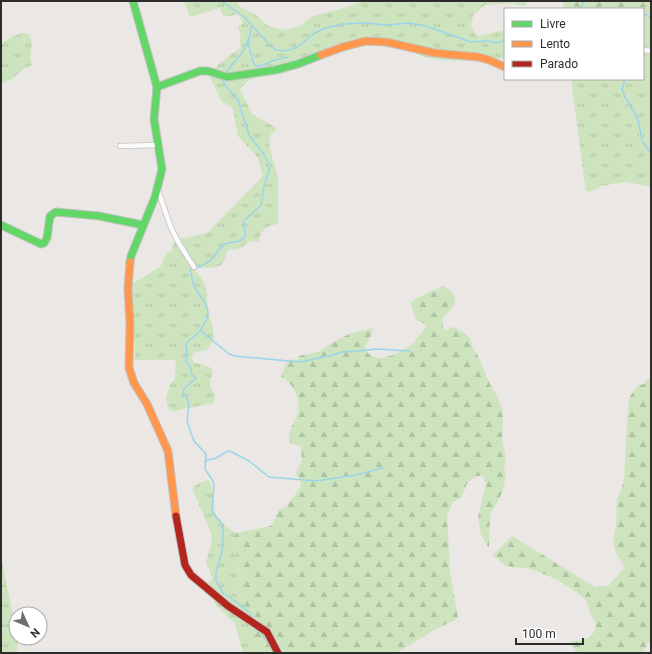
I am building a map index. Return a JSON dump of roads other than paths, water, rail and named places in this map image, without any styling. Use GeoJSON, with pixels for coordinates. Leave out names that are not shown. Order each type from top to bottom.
{"type":"FeatureCollection","features":[{"type":"Feature","properties":{"kind":"street"},"geometry":{"type":"LineString","coordinates":[[133,1],[157,87],[154,111],[157,145],[162,169],[158,189],[131,256],[129,266],[129,368],[134,383],[147,404],[168,451],[174,506],[187,570],[228,606],[266,632],[278,653]]}},
{"type":"Feature","properties":{"kind":"street"},"geometry":{"type":"LineString","coordinates":[[157,87],[200,71],[208,71],[227,77],[275,70],[298,64],[343,47],[366,41],[386,42],[434,53],[478,57],[504,67]]}},
{"type":"Feature","properties":{"kind":"street"},"geometry":{"type":"LineString","coordinates":[[120,146],[157,145]]}},
{"type":"Feature","properties":{"kind":"street"},"geometry":{"type":"LineString","coordinates":[[158,189],[169,222],[177,240],[194,267]]}},
{"type":"Feature","properties":{"kind":"street"},"geometry":{"type":"LineString","coordinates":[[1,225],[41,244],[44,243],[47,238],[50,216],[56,212],[99,216],[143,225]]}},
{"type":"Feature","properties":{"kind":"waterway"},"geometry":{"type":"LineString","coordinates":[[221,1],[244,17],[276,50],[285,51],[298,47],[313,34],[325,28],[344,24],[365,23],[388,25],[408,23],[426,26],[471,42],[487,41],[496,43],[504,41]]}},
{"type":"Feature","properties":{"kind":"waterway"},"geometry":{"type":"LineString","coordinates":[[581,8],[584,1]]}},
{"type":"Feature","properties":{"kind":"waterway"},"geometry":{"type":"LineString","coordinates":[[644,14],[651,17]]}},
{"type":"Feature","properties":{"kind":"waterway"},"geometry":{"type":"LineString","coordinates":[[226,75],[229,68],[245,48],[252,26]]}},
{"type":"Feature","properties":{"kind":"waterway"},"geometry":{"type":"LineString","coordinates":[[248,41],[253,62],[256,66],[261,66],[275,60],[288,57]]}},
{"type":"Feature","properties":{"kind":"waterway"},"geometry":{"type":"LineString","coordinates":[[224,78],[223,81],[225,85],[238,100],[249,135],[263,153],[269,165],[269,171],[264,186],[261,205],[244,221],[244,238],[239,241],[224,244],[211,260],[200,267],[190,270],[194,286],[205,303],[208,312],[201,329],[186,344],[186,362],[191,368],[191,374],[196,378],[184,389],[183,395],[187,397],[189,405],[187,421],[194,441],[206,454],[205,469],[213,481],[214,486],[212,511],[221,522],[223,530],[223,548],[216,572],[216,581],[223,593],[250,613],[253,619]]}},
{"type":"Feature","properties":{"kind":"waterway"},"geometry":{"type":"LineString","coordinates":[[625,80],[622,89],[624,95],[638,119],[642,141],[651,153]]}},
{"type":"Feature","properties":{"kind":"waterway"},"geometry":{"type":"LineString","coordinates":[[201,331],[229,354],[235,356],[300,362],[342,352],[376,349],[409,351]]}},
{"type":"Feature","properties":{"kind":"waterway"},"geometry":{"type":"LineString","coordinates":[[205,461],[216,458],[228,451],[249,461],[269,477],[316,481],[356,475],[383,468]]}},
{"type":"Feature","properties":{"kind":"waterway"},"geometry":{"type":"LineString","coordinates":[[260,631],[272,649]]}}]}
